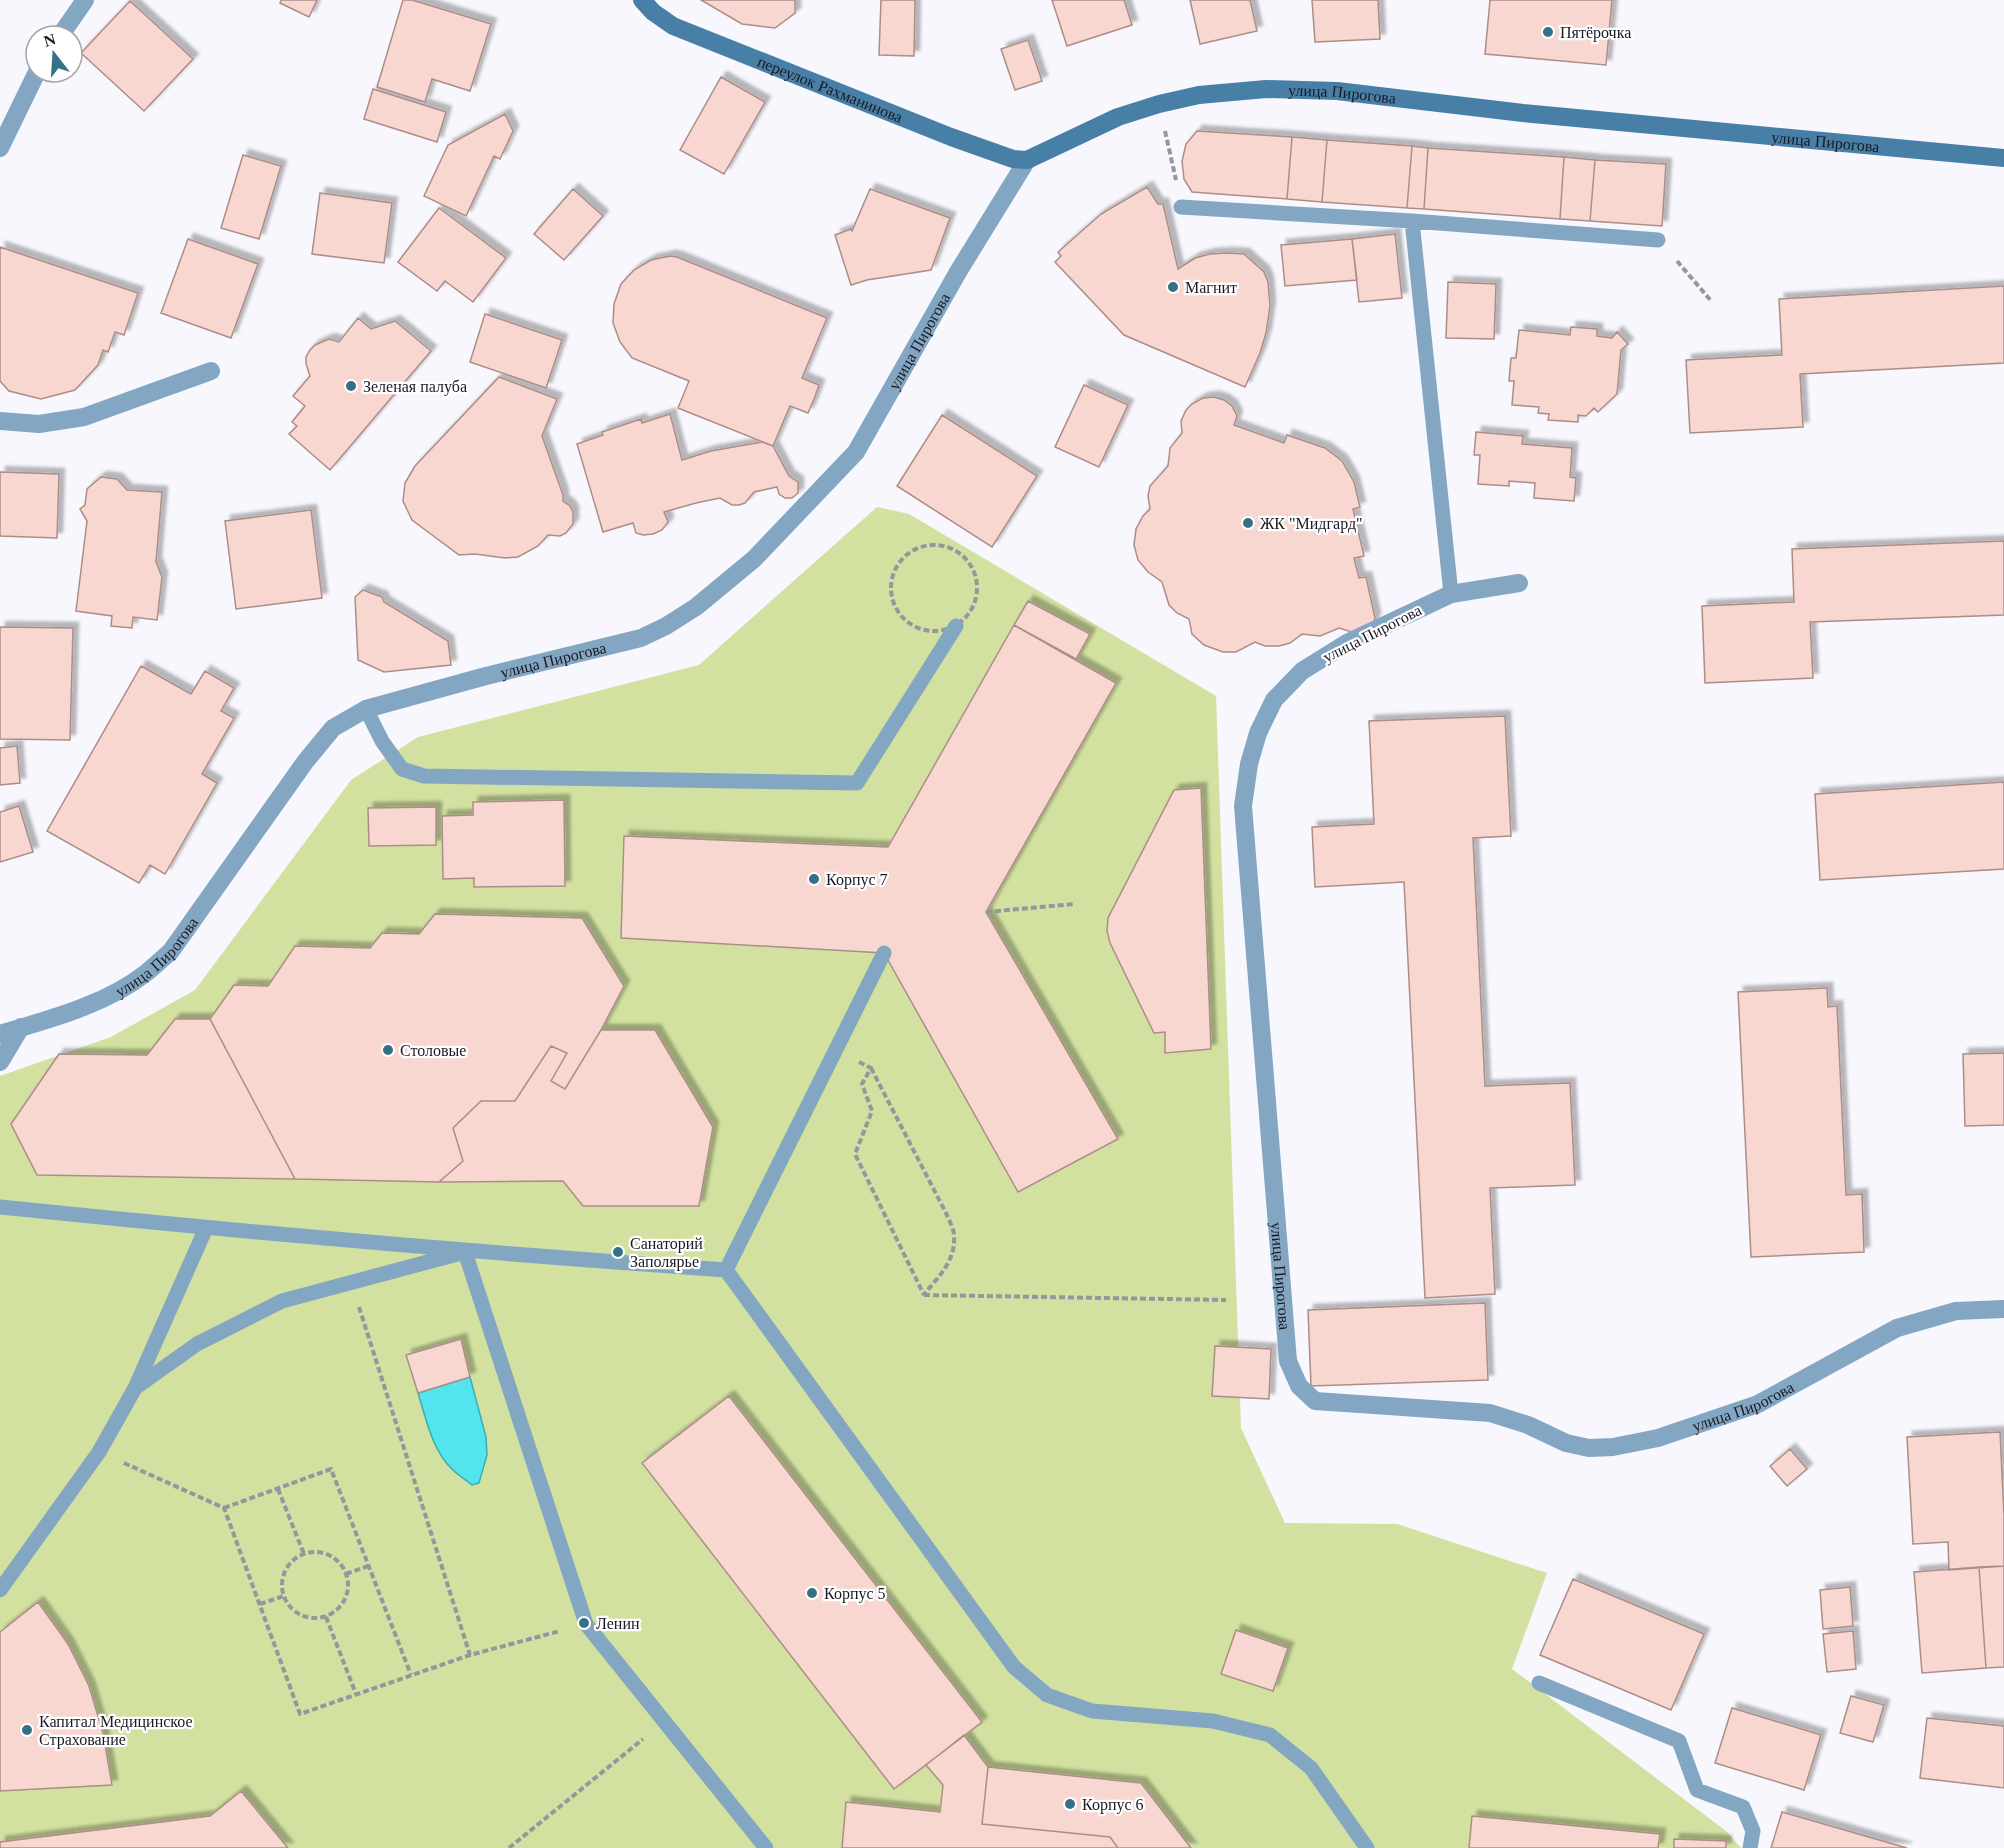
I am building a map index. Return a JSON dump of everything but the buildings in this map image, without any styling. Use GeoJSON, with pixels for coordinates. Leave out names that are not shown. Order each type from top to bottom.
{"type":"FeatureCollection","features":[{"type":"Feature","properties":{"kind":"street"},"geometry":{"type":"LineString","coordinates":[[68,24],[85,0]]}},
{"type":"Feature","properties":{"kind":"street","name":"переулок Рахманинова"},"geometry":{"type":"LineString","coordinates":[[642,0],[653,12],[673,26],[951,137],[1013,159],[1027,160]]}},
{"type":"Feature","properties":{"kind":"street"},"geometry":{"type":"LineString","coordinates":[[0,148],[31,84]]}},
{"type":"Feature","properties":{"kind":"street","name":"улица Пирогова"},"geometry":{"type":"LineString","coordinates":[[0,1034],[86,1006],[115,993],[146,974],[171,951],[304,762],[333,728],[366,709],[486,676],[641,639],[696,607],[754,559],[856,452],[958,272],[1027,160],[1118,117],[1159,104],[1200,95],[1266,89],[1337,91],[1534,114],[2004,158]]}},
{"type":"Feature","properties":{"kind":"street"},"geometry":{"type":"LineString","coordinates":[[0,421],[39,424],[84,417],[211,371]]}},
{"type":"Feature","properties":{"kind":"street","name":"улица Пирогова"},"geometry":{"type":"LineString","coordinates":[[1519,582],[1451,594],[1347,643],[1302,671],[1274,700],[1258,733],[1243,806],[1288,1362],[1299,1386],[1315,1401],[1490,1413],[1528,1425],[1566,1443],[1589,1448],[1613,1447],[1658,1438],[1758,1404],[1897,1329],[1956,1311],[2004,1308]]}},
{"type":"Feature","properties":{"kind":"street"},"geometry":{"type":"LineString","coordinates":[[0,1062],[21,1028]]}},
{"type":"Feature","properties":{"kind":"lane"},"geometry":{"type":"LineString","coordinates":[[1181,207],[1412,221],[1658,240]]}},
{"type":"Feature","properties":{"kind":"lane"},"geometry":{"type":"LineString","coordinates":[[1412,221],[1451,594]]}},
{"type":"Feature","properties":{"kind":"lane"},"geometry":{"type":"LineString","coordinates":[[366,709],[382,741],[402,769],[424,776],[857,783],[956,626]]}},
{"type":"Feature","properties":{"kind":"lane"},"geometry":{"type":"LineString","coordinates":[[726,1270],[884,953]]}},
{"type":"Feature","properties":{"kind":"lane"},"geometry":{"type":"LineString","coordinates":[[0,1207],[465,1252],[726,1270]]}},
{"type":"Feature","properties":{"kind":"lane"},"geometry":{"type":"LineString","coordinates":[[0,1590],[99,1452],[135,1388],[206,1228]]}},
{"type":"Feature","properties":{"kind":"lane"},"geometry":{"type":"LineString","coordinates":[[135,1388],[197,1344],[282,1301],[465,1252]]}},
{"type":"Feature","properties":{"kind":"lane"},"geometry":{"type":"LineString","coordinates":[[465,1252],[586,1624],[766,1848]]}},
{"type":"Feature","properties":{"kind":"lane"},"geometry":{"type":"LineString","coordinates":[[726,1270],[1014,1667],[1047,1695],[1092,1711],[1213,1721],[1270,1735],[1311,1768],[1367,1848]]}},
{"type":"Feature","properties":{"kind":"lane"},"geometry":{"type":"LineString","coordinates":[[1539,1683],[1679,1741],[1697,1790],[1743,1807],[1753,1831],[1750,1848]]}},
{"type":"Feature","properties":{"kind":"path"},"geometry":{"type":"LineString","coordinates":[[1159,104],[1181,207]]}},
{"type":"Feature","properties":{"kind":"path"},"geometry":{"type":"LineString","coordinates":[[1658,240],[1712,302]]}},
{"type":"Feature","properties":{"kind":"path"},"geometry":{"type":"LineString","coordinates":[[929,546],[946,547],[961,554],[972,567],[977,583],[976,600],[968,614],[956,626],[940,630],[923,629],[908,622],[897,609],[892,594],[893,577],[900,562],[913,551],[929,546]]}},
{"type":"Feature","properties":{"kind":"path"},"geometry":{"type":"LineString","coordinates":[[986,912],[1074,904]]}},
{"type":"Feature","properties":{"kind":"path"},"geometry":{"type":"LineString","coordinates":[[836,1049],[871,1068],[946,1213],[954,1235],[952,1252],[946,1269],[924,1295]]}},
{"type":"Feature","properties":{"kind":"path"},"geometry":{"type":"LineString","coordinates":[[871,1068],[862,1084],[873,1111],[855,1154],[924,1295]]}},
{"type":"Feature","properties":{"kind":"path"},"geometry":{"type":"LineString","coordinates":[[351,1281],[470,1656]]}},
{"type":"Feature","properties":{"kind":"path"},"geometry":{"type":"LineString","coordinates":[[924,1295],[1226,1300]]}},
{"type":"Feature","properties":{"kind":"path"},"geometry":{"type":"LineString","coordinates":[[99,1452],[224,1508],[331,1469],[411,1675]]}},
{"type":"Feature","properties":{"kind":"path"},"geometry":{"type":"LineString","coordinates":[[278,1489],[304,1554]]}},
{"type":"Feature","properties":{"kind":"path"},"geometry":{"type":"LineString","coordinates":[[224,1508],[300,1714],[470,1656],[586,1624]]}},
{"type":"Feature","properties":{"kind":"path"},"geometry":{"type":"LineString","coordinates":[[317,1552],[329,1555],[340,1563],[346,1574],[348,1587],[345,1599],[338,1610],[326,1617],[301,1616],[290,1608],[284,1596],[282,1583],[285,1571],[293,1561],[304,1554],[317,1552]]}},
{"type":"Feature","properties":{"kind":"path"},"geometry":{"type":"LineString","coordinates":[[346,1574],[368,1566]]}},
{"type":"Feature","properties":{"kind":"path"},"geometry":{"type":"LineString","coordinates":[[260,1604],[284,1596]]}},
{"type":"Feature","properties":{"kind":"path"},"geometry":{"type":"LineString","coordinates":[[326,1617],[356,1694]]}},
{"type":"Feature","properties":{"kind":"path"},"geometry":{"type":"LineString","coordinates":[[509,1848],[664,1722]]}},
{"type":"Feature","properties":{"kind":"green space","name":"Санаторий Заполярье"},"geometry":{"type":"Polygon","coordinates":[[[877,507],[909,514],[1216,696],[1241,1428],[1285,1523],[1397,1524],[1547,1573],[1512,1669],[1726,1831],[1741,1848],[0,1848],[0,1076],[111,1037],[195,990],[351,780],[418,737],[699,665],[877,507]]]}},
{"type":"Feature","properties":{"kind":"water"},"geometry":{"type":"Polygon","coordinates":[[[470,1377],[486,1437],[487,1455],[479,1483],[472,1485],[453,1470],[440,1453],[431,1434],[418,1393],[470,1377]]]}},
{"type":"Feature","properties":{"kind":"place","name":"Пятёрочка"},"geometry":{"type":"Point","coordinates":[1548,32]}},
{"type":"Feature","properties":{"kind":"place","name":"Магнит"},"geometry":{"type":"Point","coordinates":[1173,287]}},
{"type":"Feature","properties":{"kind":"place","name":"Зеленая палуба"},"geometry":{"type":"Point","coordinates":[351,386]}},
{"type":"Feature","properties":{"kind":"place","name":"ЖК \"Мидгард\""},"geometry":{"type":"Point","coordinates":[1248,523]}},
{"type":"Feature","properties":{"kind":"place","name":"Корпус 7"},"geometry":{"type":"Point","coordinates":[814,879]}},
{"type":"Feature","properties":{"kind":"place","name":"Столовые"},"geometry":{"type":"Point","coordinates":[388,1050]}},
{"type":"Feature","properties":{"kind":"place","name":"Санаторий Заполярье"},"geometry":{"type":"Point","coordinates":[618,1252]}},
{"type":"Feature","properties":{"kind":"place","name":"Корпус 5"},"geometry":{"type":"Point","coordinates":[812,1593]}},
{"type":"Feature","properties":{"kind":"place","name":"Ленин"},"geometry":{"type":"Point","coordinates":[584,1623]}},
{"type":"Feature","properties":{"kind":"place","name":"Капитал Медицинское Страхование"},"geometry":{"type":"Point","coordinates":[27,1730]}},
{"type":"Feature","properties":{"kind":"place","name":"Корпус 6"},"geometry":{"type":"Point","coordinates":[1070,1804]}}]}
